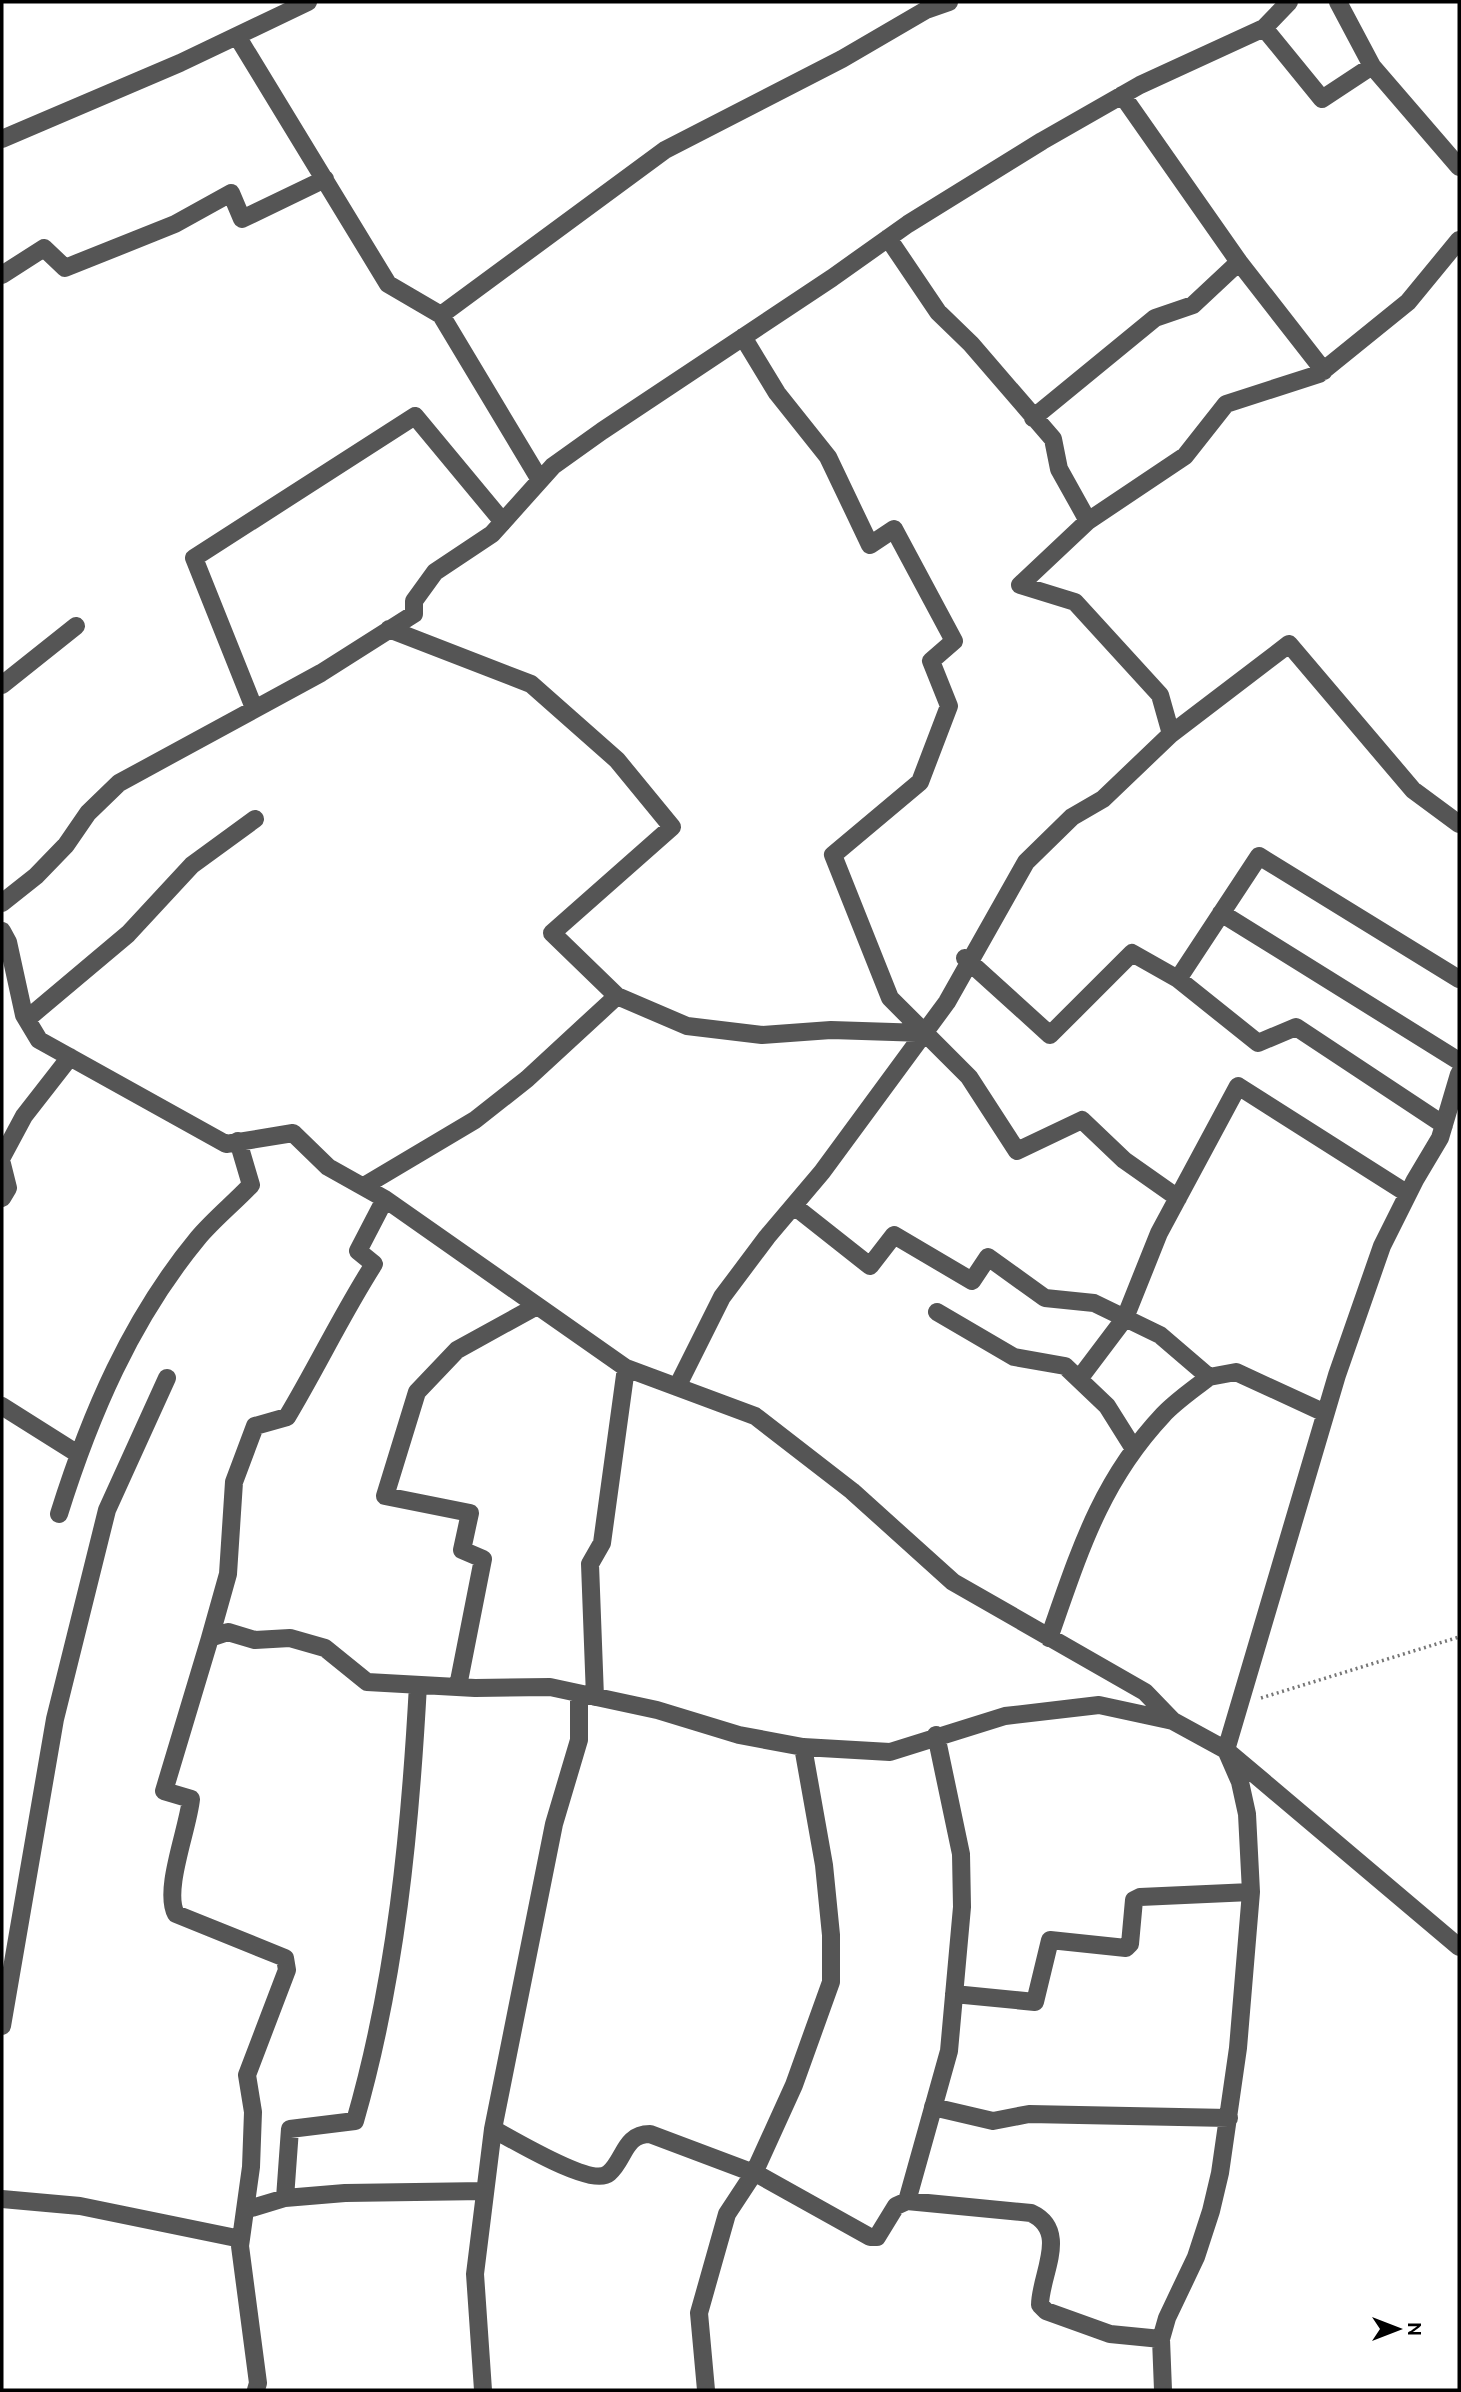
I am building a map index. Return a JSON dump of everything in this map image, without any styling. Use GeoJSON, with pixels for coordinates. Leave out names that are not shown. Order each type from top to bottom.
{"type":"FeatureCollection","features":[{"type":"Feature","properties":{"kind":"street"},"geometry":{"type":"LineString","coordinates":[[2,139],[308,2]]}},
{"type":"Feature","properties":{"kind":"street"},"geometry":{"type":"LineString","coordinates":[[441,315],[665,149],[842,59],[926,10],[949,2]]}},
{"type":"Feature","properties":{"kind":"street"},"geometry":{"type":"LineString","coordinates":[[2,903],[58,853],[88,813],[120,783],[320,673],[414,614],[414,601],[435,572],[492,534],[553,466],[602,431],[888,238],[1122,95],[1264,28],[1289,2]]}},
{"type":"Feature","properties":{"kind":"street"},"geometry":{"type":"LineString","coordinates":[[1338,2],[1372,66],[1459,167]]}},
{"type":"Feature","properties":{"kind":"street"},"geometry":{"type":"LineString","coordinates":[[1264,28],[1322,99],[1372,66]]}},
{"type":"Feature","properties":{"kind":"street"},"geometry":{"type":"LineString","coordinates":[[237,36],[388,284],[441,315],[540,480]]}},
{"type":"Feature","properties":{"kind":"street"},"geometry":{"type":"LineString","coordinates":[[1122,95],[1239,262],[1324,371]]}},
{"type":"Feature","properties":{"kind":"street"},"geometry":{"type":"LineString","coordinates":[[2,275],[44,248],[65,268],[175,224],[231,193],[242,219],[325,179]]}},
{"type":"Feature","properties":{"kind":"street"},"geometry":{"type":"LineString","coordinates":[[888,238],[938,312],[971,344],[1053,439],[1059,469],[1088,521]]}},
{"type":"Feature","properties":{"kind":"street"},"geometry":{"type":"LineString","coordinates":[[1171,734],[1160,695],[1075,602],[1020,586],[1088,521],[1185,456],[1226,404],[1324,371],[1408,303],[1459,240]]}},
{"type":"Feature","properties":{"kind":"street"},"geometry":{"type":"LineString","coordinates":[[1033,418],[1155,318],[1194,305],[1239,262]]}},
{"type":"Feature","properties":{"kind":"street"},"geometry":{"type":"LineString","coordinates":[[743,337],[777,393],[828,457],[870,544],[894,529],[954,641],[931,661],[949,706],[920,782],[833,855],[890,998],[969,1077],[1017,1151],[1082,1121],[1124,1160],[1178,1198]]}},
{"type":"Feature","properties":{"kind":"street"},"geometry":{"type":"LineString","coordinates":[[254,708],[194,558],[415,416],[503,522]]}},
{"type":"Feature","properties":{"kind":"street"},"geometry":{"type":"LineString","coordinates":[[2,685],[76,626]]}},
{"type":"Feature","properties":{"kind":"street"},"geometry":{"type":"LineString","coordinates":[[389,629],[531,684],[617,760],[672,827],[552,933],[617,996],[687,1026],[762,1035],[831,1030],[924,1033]]}},
{"type":"Feature","properties":{"kind":"street"},"geometry":{"type":"LineString","coordinates":[[677,1387],[722,1297],[947,1002],[968,960],[1026,862],[1072,817],[1103,799],[1171,734],[1289,644],[1413,790],[1459,824]]}},
{"type":"Feature","properties":{"kind":"street"},"geometry":{"type":"LineString","coordinates":[[27,1019],[128,934],[192,865],[255,819]]}},
{"type":"Feature","properties":{"kind":"street"},"geometry":{"type":"LineString","coordinates":[[1178,979],[1259,856],[1459,979]]}},
{"type":"Feature","properties":{"kind":"street"},"geometry":{"type":"LineString","coordinates":[[1221,913],[1459,1061]]}},
{"type":"Feature","properties":{"kind":"street"},"geometry":{"type":"LineString","coordinates":[[2,931],[8,942],[27,1019],[39,1040],[226,1144],[293,1133],[328,1167],[385,1199],[535,1307],[626,1368],[755,1416],[852,1491],[953,1582],[1144,1692],[1172,1721]]}},
{"type":"Feature","properties":{"kind":"street"},"geometry":{"type":"LineString","coordinates":[[968,960],[1050,1035],[1132,953],[1178,979],[1258,1043],[1296,1027],[1444,1125]]}},
{"type":"Feature","properties":{"kind":"street"},"geometry":{"type":"LineString","coordinates":[[364,1186],[475,1120],[527,1079],[617,996]]}},
{"type":"Feature","properties":{"kind":"street"},"geometry":{"type":"LineString","coordinates":[[2,1157],[24,1116],[70,1056]]}},
{"type":"Feature","properties":{"kind":"street"},"geometry":{"type":"LineString","coordinates":[[1158,2388],[1161,2339],[1167,2318],[1196,2258],[1211,2211],[1229,2118],[1251,1892],[1247,1814],[1240,1782],[1226,1750],[1325,1413],[1382,1246],[1440,1138],[1459,1073]]}},
{"type":"Feature","properties":{"kind":"street"},"geometry":{"type":"LineString","coordinates":[[1079,1379],[1125,1318],[1159,1233],[1238,1086],[1408,1194]]}},
{"type":"Feature","properties":{"kind":"street"},"geometry":{"type":"LineString","coordinates":[[59,1514],[78,1454],[116,1365],[155,1297],[199,1237],[251,1185],[238,1141]]}},
{"type":"Feature","properties":{"kind":"street"},"geometry":{"type":"LineString","coordinates":[[2,1164],[8,1188],[2,1198]]}},
{"type":"Feature","properties":{"kind":"street"},"geometry":{"type":"LineString","coordinates":[[256,2390],[241,2239],[251,2167],[253,2112],[247,2075],[286,1970],[285,1958],[276,1952],[176,1914],[171,1905],[191,1799],[164,1791],[228,1574],[234,1482],[255,1426],[286,1417],[308,1382],[344,1311],[374,1264],[358,1251],[385,1199]]}},
{"type":"Feature","properties":{"kind":"street"},"geometry":{"type":"LineString","coordinates":[[794,1206],[870,1266],[894,1235],[972,1281],[988,1257],[1045,1298],[1094,1303],[1160,1335],[1209,1377]]}},
{"type":"Feature","properties":{"kind":"street"},"geometry":{"type":"LineString","coordinates":[[458,1686],[483,1559],[463,1550],[470,1513],[385,1496],[418,1392],[457,1350],[535,1307]]}},
{"type":"Feature","properties":{"kind":"street"},"geometry":{"type":"LineString","coordinates":[[937,1312],[1014,1357],[1065,1366],[1107,1406],[1134,1449]]}},
{"type":"Feature","properties":{"kind":"street"},"geometry":{"type":"LineString","coordinates":[[483,2390],[475,2274],[493,2129],[554,1824],[579,1740],[587,1695],[590,1564],[601,1544],[626,1368]]}},
{"type":"Feature","properties":{"kind":"street"},"geometry":{"type":"LineString","coordinates":[[1049,1637],[1090,1521],[1134,1449],[1164,1413],[1209,1377],[1236,1372],[1325,1413]]}},
{"type":"Feature","properties":{"kind":"street"},"geometry":{"type":"LineString","coordinates":[[2,2016],[10,1934],[55,1720],[107,1510],[167,1378]]}},
{"type":"Feature","properties":{"kind":"street"},"geometry":{"type":"LineString","coordinates":[[2,1406],[78,1454]]}},
{"type":"Feature","properties":{"kind":"street"},"geometry":{"type":"LineString","coordinates":[[210,1637],[228,1632],[255,1640],[290,1638],[326,1648],[367,1682],[550,1687],[657,1710],[739,1735],[803,1748],[890,1752],[936,1735],[1005,1716],[1099,1705],[1172,1721],[1226,1750],[1452,1930],[1459,1947]]}},
{"type":"Feature","properties":{"kind":"street"},"geometry":{"type":"LineString","coordinates":[[285,2198],[290,2129],[355,2121],[369,2073],[403,1890],[418,1685]]}},
{"type":"Feature","properties":{"kind":"street"},"geometry":{"type":"LineString","coordinates":[[907,2202],[949,2051],[962,1907],[961,1854],[936,1735]]}},
{"type":"Feature","properties":{"kind":"street"},"geometry":{"type":"LineString","coordinates":[[706,2390],[699,2313],[727,2214],[754,2173],[794,2085],[831,1982],[831,1935],[824,1865],[803,1748]]}},
{"type":"Feature","properties":{"kind":"street"},"geometry":{"type":"LineString","coordinates":[[954,1994],[1035,2003],[1050,1940],[1126,1948],[1130,1944],[1134,1900],[1140,1897],[1251,1892]]}},
{"type":"Feature","properties":{"kind":"street"},"geometry":{"type":"LineString","coordinates":[[933,2107],[993,2121],[1029,2114],[1229,2118]]}},
{"type":"Feature","properties":{"kind":"street"},"geometry":{"type":"LineString","coordinates":[[493,2129],[559,2164],[592,2176],[608,2174],[631,2140],[639,2134],[650,2134],[754,2173],[870,2237],[877,2237],[896,2206],[907,2202],[1038,2216],[1051,2234],[1052,2243],[1040,2305],[1046,2311],[1110,2334],[1161,2339]]}},
{"type":"Feature","properties":{"kind":"street"},"geometry":{"type":"LineString","coordinates":[[245,2210],[285,2198],[345,2193],[485,2191]]}},
{"type":"Feature","properties":{"kind":"street"},"geometry":{"type":"LineString","coordinates":[[2,2199],[80,2206],[241,2239]]}},
{"type":"Feature","properties":{"kind":"path"},"geometry":{"type":"LineString","coordinates":[[1239,1705],[1459,1637]]}}]}
